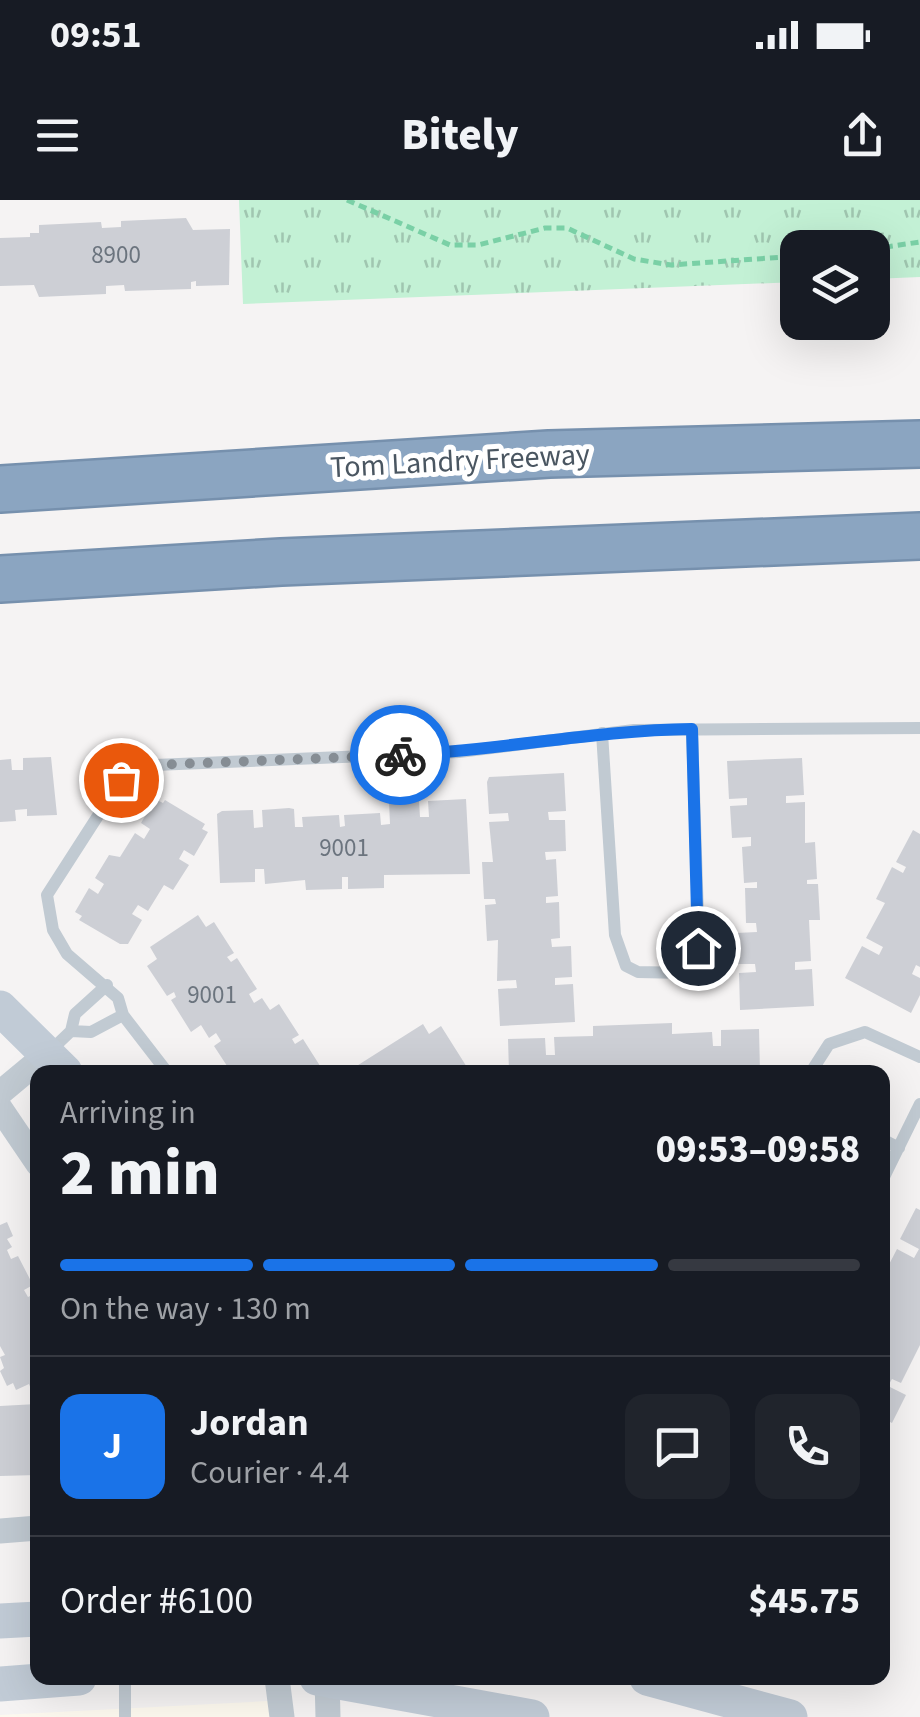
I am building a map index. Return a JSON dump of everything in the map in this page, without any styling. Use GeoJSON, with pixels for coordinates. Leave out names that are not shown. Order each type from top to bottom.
{"type":"FeatureCollection","features":[{"type":"Feature","properties":{"kind":"highway","name":"Tom Landry Freeway"},"geometry":{"type":"LineString","coordinates":[[0,489],[549,454],[920,444]]}},
{"type":"Feature","properties":{"kind":"highway"},"geometry":{"type":"LineString","coordinates":[[0,579],[281,562],[920,536]]}},
{"type":"Feature","properties":{"kind":"main road"},"geometry":{"type":"LineString","coordinates":[[0,1008],[62,1052]]}},
{"type":"Feature","properties":{"kind":"main road"},"geometry":{"type":"LineString","coordinates":[[0,1621],[30,1619]]}},
{"type":"Feature","properties":{"kind":"main road"},"geometry":{"type":"LineString","coordinates":[[0,1684],[30,1682]]}},
{"type":"Feature","properties":{"kind":"main road"},"geometry":{"type":"LineString","coordinates":[[364,1685],[532,1717]]}},
{"type":"Feature","properties":{"kind":"main road"},"geometry":{"type":"LineString","coordinates":[[673,1685],[790,1717]]}},
{"type":"Feature","properties":{"kind":"street"},"geometry":{"type":"LineString","coordinates":[[0,1093],[30,1073]]}},
{"type":"Feature","properties":{"kind":"street"},"geometry":{"type":"LineString","coordinates":[[0,1108],[30,1152]]}},
{"type":"Feature","properties":{"kind":"street"},"geometry":{"type":"LineString","coordinates":[[0,1532],[30,1529]]}},
{"type":"Feature","properties":{"kind":"street"},"geometry":{"type":"LineString","coordinates":[[278,1685],[282,1717]]}},
{"type":"Feature","properties":{"kind":"street"},"geometry":{"type":"LineString","coordinates":[[327,1685],[328,1717]]}},
{"type":"Feature","properties":{"kind":"lane"},"geometry":{"type":"LineString","coordinates":[[162,1065],[123,1015],[118,998],[68,954],[53,930],[47,895],[121,780],[155,765],[458,752],[602,733],[920,728]]}},
{"type":"Feature","properties":{"kind":"lane"},"geometry":{"type":"LineString","coordinates":[[602,733],[615,935],[626,966],[638,972],[685,972],[695,964],[698,948],[692,729]]}},
{"type":"Feature","properties":{"kind":"lane"},"geometry":{"type":"LineString","coordinates":[[62,1052],[74,1014],[107,985]]}},
{"type":"Feature","properties":{"kind":"lane"},"geometry":{"type":"LineString","coordinates":[[62,1052],[123,1015]]}},
{"type":"Feature","properties":{"kind":"lane"},"geometry":{"type":"LineString","coordinates":[[816,1065],[830,1044],[865,1032],[920,1057]]}},
{"type":"Feature","properties":{"kind":"lane"},"geometry":{"type":"LineString","coordinates":[[890,1165],[920,1104]]}},
{"type":"Feature","properties":{"kind":"lane"},"geometry":{"type":"LineString","coordinates":[[890,1143],[899,1148]]}},
{"type":"Feature","properties":{"kind":"lane"},"geometry":{"type":"LineString","coordinates":[[125,1685],[125,1717]]}},
{"type":"Feature","properties":{"kind":"path"},"geometry":{"type":"LineString","coordinates":[[346,200],[450,245],[478,245],[545,228],[567,228],[634,259],[671,265],[780,257]]}},
{"type":"Feature","properties":{"kind":"path"},"geometry":{"type":"LineString","coordinates":[[890,246],[920,242]]}},
{"type":"Feature","properties":{"kind":"shaded area"},"geometry":{"type":"Polygon","coordinates":[[[268,1701],[270,1717],[0,1717],[0,1715],[268,1701]]]}},
{"type":"Feature","properties":{"kind":"green space"},"geometry":{"type":"Polygon","coordinates":[[[239,200],[920,200],[920,277],[890,278],[890,230],[780,230],[780,283],[243,304],[239,200]]]}},
{"type":"Feature","properties":{"kind":"building"},"geometry":{"type":"Polygon","coordinates":[[[186,218],[193,230],[230,229],[229,285],[196,286],[196,281],[191,282],[191,289],[125,291],[124,285],[106,286],[106,294],[39,297],[34,285],[0,286],[0,238],[30,237],[30,233],[39,233],[39,225],[101,222],[102,228],[121,227],[121,221],[186,218]]]}},
{"type":"Feature","properties":{"kind":"building"},"geometry":{"type":"Polygon","coordinates":[[[51,757],[57,815],[27,816],[27,809],[15,810],[16,821],[0,822],[0,760],[11,759],[12,770],[23,770],[23,758],[51,757]]]}},
{"type":"Feature","properties":{"kind":"building"},"geometry":{"type":"Polygon","coordinates":[[[802,758],[804,795],[786,796],[786,803],[805,802],[805,843],[815,842],[817,879],[807,880],[807,884],[818,884],[820,920],[809,920],[811,961],[795,962],[795,970],[812,969],[814,1006],[740,1010],[739,973],[756,972],[755,964],[738,964],[736,933],[757,932],[756,923],[746,923],[745,888],[757,888],[757,882],[744,883],[742,847],[751,846],[751,837],[732,838],[730,806],[747,805],[747,798],[729,799],[727,761],[802,758]]]}},
{"type":"Feature","properties":{"kind":"building"},"geometry":{"type":"Polygon","coordinates":[[[564,773],[566,811],[548,812],[549,820],[565,820],[566,851],[545,852],[546,860],[556,859],[558,896],[546,897],[546,903],[559,902],[560,938],[551,939],[552,947],[571,946],[572,977],[555,978],[555,985],[573,984],[575,1022],[500,1026],[498,989],[517,988],[516,980],[497,981],[498,940],[487,941],[485,905],[496,904],[495,899],[484,899],[482,862],[493,862],[489,822],[509,821],[508,813],[489,814],[487,782],[489,777],[564,773]]]}},
{"type":"Feature","properties":{"kind":"building"},"geometry":{"type":"Polygon","coordinates":[[[155,799],[163,803],[165,800],[205,824],[202,829],[208,832],[194,856],[184,850],[179,859],[189,865],[173,890],[164,885],[148,911],[138,905],[132,914],[142,920],[128,944],[120,944],[79,920],[82,916],[75,912],[89,888],[98,894],[104,884],[95,878],[109,855],[120,857],[135,833],[144,839],[150,829],[141,823],[155,799]]]}},
{"type":"Feature","properties":{"kind":"building"},"geometry":{"type":"Polygon","coordinates":[[[466,799],[470,874],[384,875],[384,888],[348,889],[348,877],[342,877],[342,889],[306,890],[305,880],[265,884],[264,869],[255,869],[255,882],[220,883],[217,814],[222,811],[253,810],[254,828],[263,827],[262,810],[289,808],[294,809],[295,827],[303,827],[302,817],[339,815],[340,827],[345,826],[344,815],[380,813],[381,825],[390,824],[389,802],[419,801],[420,817],[429,817],[428,801],[466,799]]]}},
{"type":"Feature","properties":{"kind":"building"},"geometry":{"type":"Polygon","coordinates":[[[913,830],[920,834],[920,967],[916,965],[912,974],[920,978],[920,995],[911,1013],[845,978],[862,946],[879,955],[883,947],[866,938],[885,903],[876,899],[892,867],[903,873],[906,867],[896,862],[913,830]]]}},
{"type":"Feature","properties":{"kind":"building"},"geometry":{"type":"Polygon","coordinates":[[[198,915],[206,927],[214,922],[234,953],[227,957],[231,962],[237,958],[257,989],[249,994],[254,1003],[262,998],[270,1010],[279,1004],[299,1035],[292,1039],[295,1044],[303,1039],[319,1065],[226,1065],[214,1046],[221,1041],[216,1033],[209,1038],[201,1025],[191,1032],[171,1000],[176,997],[174,992],[167,996],[147,966],[157,959],[150,947],[198,915]]]}},
{"type":"Feature","properties":{"kind":"building"},"geometry":{"type":"Polygon","coordinates":[[[672,1023],[672,1034],[712,1032],[713,1046],[721,1046],[721,1030],[759,1029],[760,1065],[509,1065],[508,1039],[545,1038],[546,1055],[555,1055],[554,1037],[593,1036],[593,1026],[672,1023]]]}},
{"type":"Feature","properties":{"kind":"building"},"geometry":{"type":"Polygon","coordinates":[[[423,1024],[429,1034],[441,1026],[466,1065],[358,1065],[423,1024]]]}},
{"type":"Feature","properties":{"kind":"building"},"geometry":{"type":"Polygon","coordinates":[[[916,1208],[920,1210],[920,1345],[901,1383],[892,1379],[890,1382],[890,1263],[897,1249],[914,1258],[919,1249],[900,1239],[916,1208]]]}},
{"type":"Feature","properties":{"kind":"building"},"geometry":{"type":"Polygon","coordinates":[[[7,1222],[13,1236],[7,1239],[12,1247],[7,1250],[11,1259],[18,1256],[30,1279],[30,1287],[24,1290],[30,1296],[30,1386],[16,1390],[13,1383],[7,1386],[0,1371],[4,1368],[0,1357],[5,1355],[0,1346],[0,1225],[7,1222]]]}},
{"type":"Feature","properties":{"kind":"building"},"geometry":{"type":"Polygon","coordinates":[[[890,1387],[906,1395],[890,1422],[890,1387]]]}},
{"type":"Feature","properties":{"kind":"building"},"geometry":{"type":"Polygon","coordinates":[[[30,1404],[30,1475],[0,1476],[0,1406],[30,1404]]]}},
{"type":"Feature","properties":{"kind":"way so far"},"geometry":{"type":"LineString","coordinates":[[121,780],[155,765],[400,755]]}},
{"type":"Feature","properties":{"kind":"route"},"geometry":{"type":"LineString","coordinates":[[400,755],[458,752],[634,730],[692,729],[698,948]]}}]}
